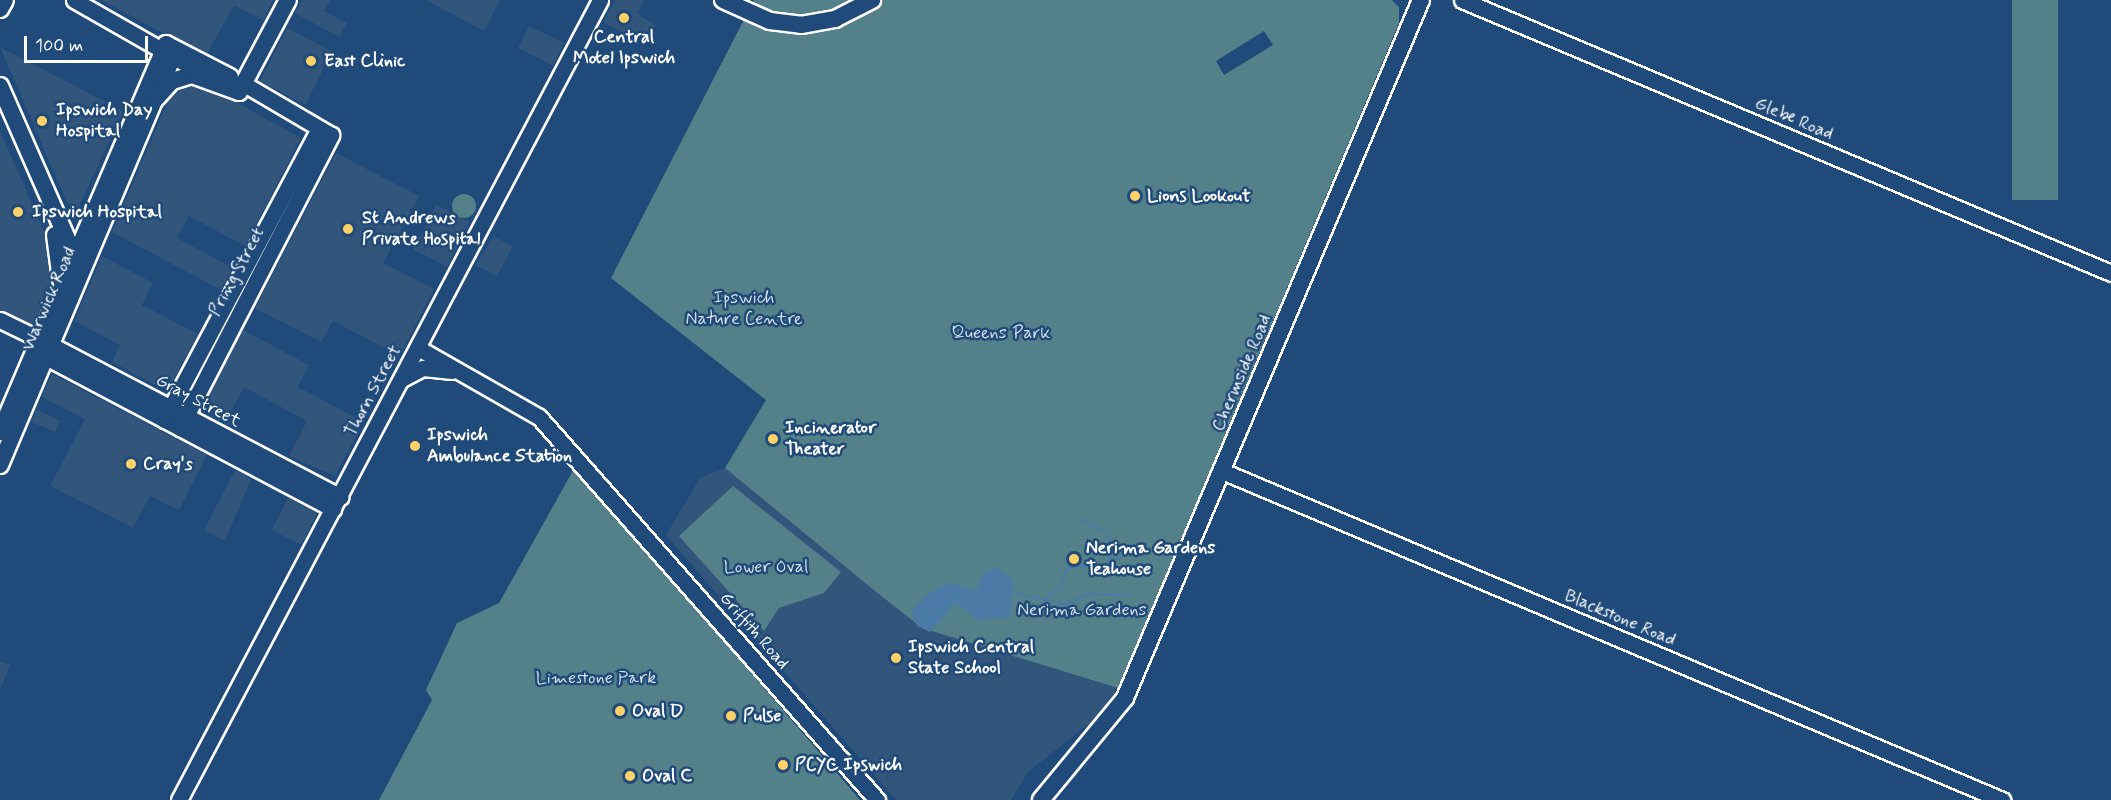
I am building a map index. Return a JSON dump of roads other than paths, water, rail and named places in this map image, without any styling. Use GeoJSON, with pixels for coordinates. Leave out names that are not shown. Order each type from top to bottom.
{"type":"FeatureCollection","features":[{"type":"Feature","properties":{"kind":"main road"},"geometry":{"type":"LineString","coordinates":[[0,9],[4,0]]}},
{"type":"Feature","properties":{"kind":"main road"},"geometry":{"type":"LineString","coordinates":[[242,88],[288,0]]}},
{"type":"Feature","properties":{"kind":"main road"},"geometry":{"type":"LineString","coordinates":[[723,0],[770,21],[801,25],[835,19],[872,0]]}},
{"type":"Feature","properties":{"kind":"main road"},"geometry":{"type":"LineString","coordinates":[[1408,0],[1413,18]]}},
{"type":"Feature","properties":{"kind":"main road","name":"Chermside Road"},"geometry":{"type":"LineString","coordinates":[[1041,800],[1125,698],[1421,0]]}},
{"type":"Feature","properties":{"kind":"main road"},"geometry":{"type":"LineString","coordinates":[[169,51],[242,88]]}},
{"type":"Feature","properties":{"kind":"main road","name":"Warwick Road"},"geometry":{"type":"LineString","coordinates":[[0,465],[42,348],[58,293],[89,218],[134,129],[169,51]]}},
{"type":"Feature","properties":{"kind":"main road"},"geometry":{"type":"LineString","coordinates":[[153,102],[179,77],[214,80],[242,88]]}},
{"type":"Feature","properties":{"kind":"main road"},"geometry":{"type":"LineString","coordinates":[[0,86],[57,226],[63,268],[58,293]]}},
{"type":"Feature","properties":{"kind":"main road","name":"Warwick Road"},"geometry":{"type":"LineString","coordinates":[[0,432],[77,283],[93,246],[134,129],[153,102]]}},
{"type":"Feature","properties":{"kind":"main road"},"geometry":{"type":"LineString","coordinates":[[0,112],[57,226],[75,254],[77,283]]}},
{"type":"Feature","properties":{"kind":"main road"},"geometry":{"type":"LineString","coordinates":[[57,226],[73,231],[89,218]]}},
{"type":"Feature","properties":{"kind":"main road"},"geometry":{"type":"LineString","coordinates":[[75,254],[93,246]]}},
{"type":"Feature","properties":{"kind":"main road","name":"Chermside Road"},"geometry":{"type":"LineString","coordinates":[[1030,800],[1050,773],[1081,750]]}},
{"type":"Feature","properties":{"kind":"street"},"geometry":{"type":"LineString","coordinates":[[74,0],[169,51],[214,80]]}},
{"type":"Feature","properties":{"kind":"street","name":"Thorn Street"},"geometry":{"type":"LineString","coordinates":[[179,800],[600,0]]}},
{"type":"Feature","properties":{"kind":"street","name":"Glebe Road"},"geometry":{"type":"LineString","coordinates":[[1465,1],[2111,273]]}},
{"type":"Feature","properties":{"kind":"street","name":"Warwick Road"},"geometry":{"type":"LineString","coordinates":[[153,102],[169,51]]}},
{"type":"Feature","properties":{"kind":"street"},"geometry":{"type":"LineString","coordinates":[[242,88],[325,132]]}},
{"type":"Feature","properties":{"kind":"street","name":"Pring Street"},"geometry":{"type":"LineString","coordinates":[[167,414],[325,132]]}},
{"type":"Feature","properties":{"kind":"street","name":"Pring Street"},"geometry":{"type":"LineString","coordinates":[[183,422],[325,132]]}},
{"type":"Feature","properties":{"kind":"street"},"geometry":{"type":"LineString","coordinates":[[0,320],[42,348]]}},
{"type":"Feature","properties":{"kind":"street"},"geometry":{"type":"LineString","coordinates":[[0,329],[42,348]]}},
{"type":"Feature","properties":{"kind":"street","name":"Gray Street"},"geometry":{"type":"LineString","coordinates":[[42,348],[336,503]]}},
{"type":"Feature","properties":{"kind":"street","name":"Griffith Road"},"geometry":{"type":"LineString","coordinates":[[418,348],[528,409],[877,800]]}},
{"type":"Feature","properties":{"kind":"street"},"geometry":{"type":"LineString","coordinates":[[402,379],[423,368],[461,371]]}},
{"type":"Feature","properties":{"kind":"street","name":"Blackstone Road"},"geometry":{"type":"LineString","coordinates":[[1222,471],[2002,800]]}},
{"type":"Feature","properties":{"kind":"waterway"},"geometry":{"type":"LineString","coordinates":[[1080,519],[1108,533],[1110,563]]}},
{"type":"Feature","properties":{"kind":"waterway"},"geometry":{"type":"LineString","coordinates":[[1045,599],[1059,588],[1069,567],[1104,565],[1132,552]]}},
{"type":"Feature","properties":{"kind":"waterway"},"geometry":{"type":"LineString","coordinates":[[1015,593],[1065,604],[1088,594],[1129,595]]}},
{"type":"Feature","properties":{"kind":"place","name":"Central Motel Ipswich"},"geometry":{"type":"Point","coordinates":[624,18]}},
{"type":"Feature","properties":{"kind":"place","name":"East Clinic"},"geometry":{"type":"Point","coordinates":[311,61]}},
{"type":"Feature","properties":{"kind":"place","name":"Ipswich Day Hospital"},"geometry":{"type":"Point","coordinates":[42,121]}},
{"type":"Feature","properties":{"kind":"place","name":"Lions Lookout"},"geometry":{"type":"Point","coordinates":[1135,196]}},
{"type":"Feature","properties":{"kind":"place","name":"Ipswich Hospital"},"geometry":{"type":"Point","coordinates":[18,212]}},
{"type":"Feature","properties":{"kind":"place","name":"St Andrews Private Hospital"},"geometry":{"type":"Point","coordinates":[348,229]}},
{"type":"Feature","properties":{"kind":"place","name":"Incinerator Theater"},"geometry":{"type":"Point","coordinates":[773,439]}},
{"type":"Feature","properties":{"kind":"place","name":"Ipswich Ambulance Station"},"geometry":{"type":"Point","coordinates":[415,446]}},
{"type":"Feature","properties":{"kind":"place","name":"Cray's"},"geometry":{"type":"Point","coordinates":[131,464]}},
{"type":"Feature","properties":{"kind":"place","name":"Nerima Gardens Teahouse"},"geometry":{"type":"Point","coordinates":[1074,559]}},
{"type":"Feature","properties":{"kind":"place","name":"Ipswich Central State School"},"geometry":{"type":"Point","coordinates":[896,658]}},
{"type":"Feature","properties":{"kind":"place","name":"Oval D"},"geometry":{"type":"Point","coordinates":[620,711]}},
{"type":"Feature","properties":{"kind":"place","name":"Pulse"},"geometry":{"type":"Point","coordinates":[731,716]}},
{"type":"Feature","properties":{"kind":"place","name":"PCYC Ipswich"},"geometry":{"type":"Point","coordinates":[783,765]}},
{"type":"Feature","properties":{"kind":"place","name":"Oval C"},"geometry":{"type":"Point","coordinates":[630,776]}},
{"type":"Feature","properties":{"kind":"park label","name":"Ipswich Nature Centre"},"geometry":{"type":"Point","coordinates":[744,309]}},
{"type":"Feature","properties":{"kind":"park label","name":"Queens Park"},"geometry":{"type":"Point","coordinates":[1001,333]}},
{"type":"Feature","properties":{"kind":"park label","name":"Lower Oval"},"geometry":{"type":"Point","coordinates":[766,567]}},
{"type":"Feature","properties":{"kind":"park label","name":"Nerima Gardens"},"geometry":{"type":"Point","coordinates":[1082,610]}},
{"type":"Feature","properties":{"kind":"park label","name":"Limestone Park"},"geometry":{"type":"Point","coordinates":[596,678]}}]}
